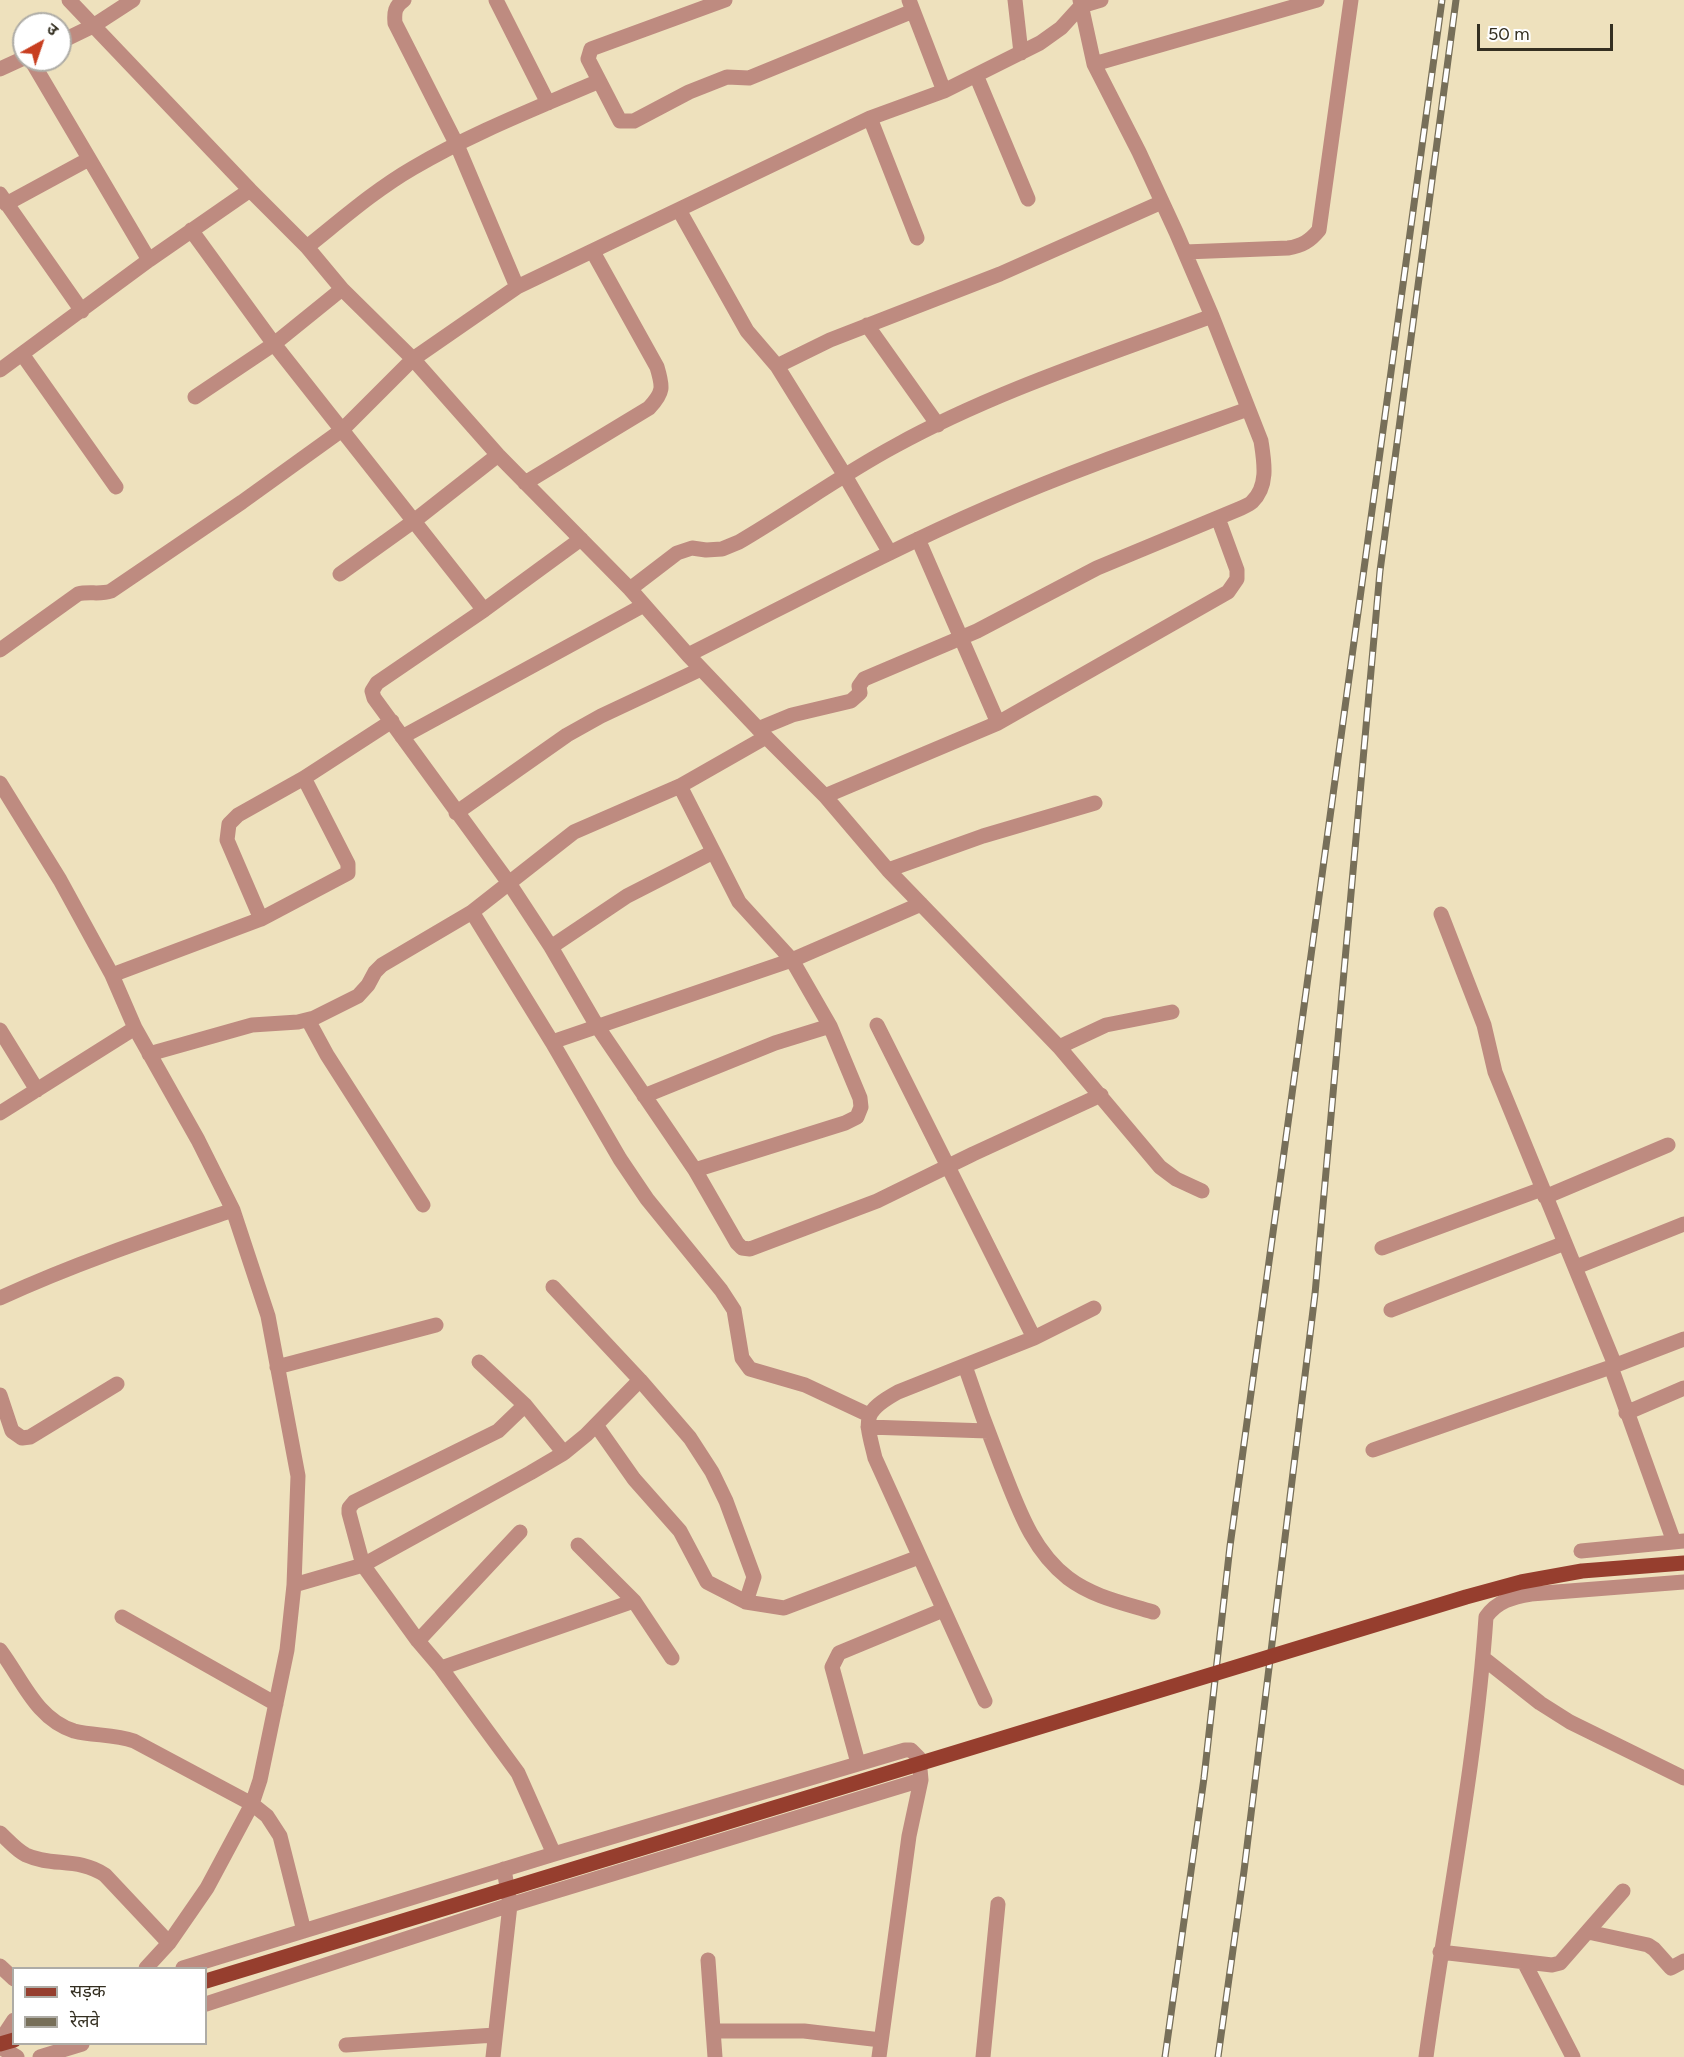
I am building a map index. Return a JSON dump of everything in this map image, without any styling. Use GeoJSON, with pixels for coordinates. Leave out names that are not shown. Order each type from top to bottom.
{"type":"FeatureCollection","features":[{"type":"Feature","properties":{"kind":"main road"},"geometry":{"type":"LineString","coordinates":[[207,1981],[1477,1594],[1521,1582],[1582,1570],[1684,1563]]}},
{"type":"Feature","properties":{"kind":"street"},"geometry":{"type":"LineString","coordinates":[[69,0],[307,247],[407,366],[581,539],[701,669],[825,796],[888,870],[1059,1047],[1160,1167],[1176,1179],[1202,1191]]}},
{"type":"Feature","properties":{"kind":"street"},"geometry":{"type":"LineString","coordinates":[[72,36],[93,26],[133,0]]}},
{"type":"Feature","properties":{"kind":"street"},"geometry":{"type":"LineString","coordinates":[[404,0],[398,4],[394,13],[395,23],[457,145],[517,287]]}},
{"type":"Feature","properties":{"kind":"street"},"geometry":{"type":"LineString","coordinates":[[496,0],[548,103]]}},
{"type":"Feature","properties":{"kind":"street"},"geometry":{"type":"LineString","coordinates":[[725,0],[591,49],[588,59],[620,121],[634,121],[689,92],[727,76],[749,78],[911,5],[944,92]]}},
{"type":"Feature","properties":{"kind":"street"},"geometry":{"type":"LineString","coordinates":[[1015,0],[1021,53]]}},
{"type":"Feature","properties":{"kind":"street"},"geometry":{"type":"LineString","coordinates":[[0,650],[78,594],[111,591],[242,502],[342,430],[407,366],[517,287],[870,118],[944,92],[1021,53],[1061,28],[1081,3],[1101,0]]}},
{"type":"Feature","properties":{"kind":"street"},"geometry":{"type":"LineString","coordinates":[[1094,64],[1317,0]]}},
{"type":"Feature","properties":{"kind":"street"},"geometry":{"type":"LineString","coordinates":[[1185,252],[1288,248],[1300,246],[1312,238],[1318,230],[1351,0]]}},
{"type":"Feature","properties":{"kind":"street"},"geometry":{"type":"LineString","coordinates":[[149,1054],[252,1025],[308,1020],[358,996],[382,965],[472,912],[574,832],[680,786],[792,715],[851,701],[860,693],[859,686],[864,679],[960,639],[1097,568],[1252,502],[1263,484],[1264,463],[1260,441],[1185,252],[1139,152],[1094,64],[1081,3]]}},
{"type":"Feature","properties":{"kind":"street"},"geometry":{"type":"LineString","coordinates":[[38,72],[149,260]]}},
{"type":"Feature","properties":{"kind":"street"},"geometry":{"type":"LineString","coordinates":[[976,75],[1029,199]]}},
{"type":"Feature","properties":{"kind":"street"},"geometry":{"type":"LineString","coordinates":[[307,247],[392,181],[414,167],[492,127],[599,81]]}},
{"type":"Feature","properties":{"kind":"street"},"geometry":{"type":"LineString","coordinates":[[870,118],[917,238]]}},
{"type":"Feature","properties":{"kind":"street"},"geometry":{"type":"LineString","coordinates":[[82,311],[3,199],[89,159]]}},
{"type":"Feature","properties":{"kind":"street"},"geometry":{"type":"LineString","coordinates":[[0,369],[149,260],[250,190]]}},
{"type":"Feature","properties":{"kind":"street"},"geometry":{"type":"LineString","coordinates":[[777,366],[830,340],[1000,274],[1162,202]]}},
{"type":"Feature","properties":{"kind":"street"},"geometry":{"type":"LineString","coordinates":[[679,210],[747,332],[777,366],[890,553]]}},
{"type":"Feature","properties":{"kind":"street"},"geometry":{"type":"LineString","coordinates":[[191,230],[274,344],[484,610]]}},
{"type":"Feature","properties":{"kind":"street"},"geometry":{"type":"LineString","coordinates":[[525,483],[649,408],[660,396],[662,383],[657,367],[593,252]]}},
{"type":"Feature","properties":{"kind":"street"},"geometry":{"type":"LineString","coordinates":[[195,397],[274,344],[342,289]]}},
{"type":"Feature","properties":{"kind":"street"},"geometry":{"type":"LineString","coordinates":[[630,590],[678,554],[693,548],[722,549],[739,542],[844,474],[938,425],[1022,386],[1212,316]]}},
{"type":"Feature","properties":{"kind":"street"},"geometry":{"type":"LineString","coordinates":[[867,325],[938,425]]}},
{"type":"Feature","properties":{"kind":"street"},"geometry":{"type":"LineString","coordinates":[[21,354],[116,487]]}},
{"type":"Feature","properties":{"kind":"street"},"geometry":{"type":"LineString","coordinates":[[688,655],[918,539],[991,506],[1133,450],[1248,410]]}},
{"type":"Feature","properties":{"kind":"street"},"geometry":{"type":"LineString","coordinates":[[340,574],[414,521],[498,455]]}},
{"type":"Feature","properties":{"kind":"street"},"geometry":{"type":"LineString","coordinates":[[825,796],[998,723],[1228,592],[1237,579],[1237,570],[1218,518]]}},
{"type":"Feature","properties":{"kind":"street"},"geometry":{"type":"LineString","coordinates":[[581,539],[373,687],[372,691],[374,698],[456,813],[509,883],[551,947],[597,1026],[694,1170],[737,1244],[745,1249],[860,1209],[1101,1095]]}},
{"type":"Feature","properties":{"kind":"street"},"geometry":{"type":"LineString","coordinates":[[918,539],[998,723]]}},
{"type":"Feature","properties":{"kind":"street"},"geometry":{"type":"LineString","coordinates":[[402,737],[644,605]]}},
{"type":"Feature","properties":{"kind":"street"},"geometry":{"type":"LineString","coordinates":[[456,813],[567,735],[616,708],[701,669]]}},
{"type":"Feature","properties":{"kind":"street"},"geometry":{"type":"LineString","coordinates":[[261,920],[227,840],[229,824],[238,815],[304,777],[392,721]]}},
{"type":"Feature","properties":{"kind":"street"},"geometry":{"type":"LineString","coordinates":[[112,975],[261,920],[343,878],[348,873],[350,868],[304,777]]}},
{"type":"Feature","properties":{"kind":"street"},"geometry":{"type":"LineString","coordinates":[[0,783],[60,880],[112,975],[135,1028],[198,1140],[233,1210],[268,1316],[298,1476],[294,1585],[287,1650],[260,1780],[252,1804],[207,1888],[169,1943],[147,1967]]}},
{"type":"Feature","properties":{"kind":"street"},"geometry":{"type":"LineString","coordinates":[[680,786],[740,902],[792,960],[830,1026],[860,1098],[861,1107],[857,1117],[845,1123],[694,1170]]}},
{"type":"Feature","properties":{"kind":"street"},"geometry":{"type":"LineString","coordinates":[[888,870],[983,836],[1095,803]]}},
{"type":"Feature","properties":{"kind":"street"},"geometry":{"type":"LineString","coordinates":[[551,947],[627,896],[713,852]]}},
{"type":"Feature","properties":{"kind":"street"},"geometry":{"type":"LineString","coordinates":[[552,1042],[792,960],[921,904]]}},
{"type":"Feature","properties":{"kind":"street"},"geometry":{"type":"LineString","coordinates":[[472,912],[633,1179],[721,1290],[734,1310],[742,1358],[750,1369],[805,1385],[868,1421],[987,1431]]}},
{"type":"Feature","properties":{"kind":"street"},"geometry":{"type":"LineString","coordinates":[[1441,914],[1484,1025],[1495,1072],[1576,1267],[1613,1366],[1626,1413],[1679,1541],[1581,1551]]}},
{"type":"Feature","properties":{"kind":"street"},"geometry":{"type":"LineString","coordinates":[[1059,1047],[1106,1025],[1173,1012]]}},
{"type":"Feature","properties":{"kind":"street"},"geometry":{"type":"LineString","coordinates":[[308,1020],[327,1055],[423,1205]]}},
{"type":"Feature","properties":{"kind":"street"},"geometry":{"type":"LineString","coordinates":[[877,1025],[1034,1338]]}},
{"type":"Feature","properties":{"kind":"street"},"geometry":{"type":"LineString","coordinates":[[644,1096],[775,1043],[830,1026]]}},
{"type":"Feature","properties":{"kind":"street"},"geometry":{"type":"LineString","coordinates":[[0,1113],[135,1028]]}},
{"type":"Feature","properties":{"kind":"street"},"geometry":{"type":"LineString","coordinates":[[0,1030],[37,1090]]}},
{"type":"Feature","properties":{"kind":"street"},"geometry":{"type":"LineString","coordinates":[[1382,1248],[1544,1193],[1668,1145]]}},
{"type":"Feature","properties":{"kind":"street"},"geometry":{"type":"LineString","coordinates":[[0,1298],[114,1251],[233,1210]]}},
{"type":"Feature","properties":{"kind":"street"},"geometry":{"type":"LineString","coordinates":[[1576,1267],[1684,1224]]}},
{"type":"Feature","properties":{"kind":"street"},"geometry":{"type":"LineString","coordinates":[[1391,1310],[1565,1243]]}},
{"type":"Feature","properties":{"kind":"street"},"geometry":{"type":"LineString","coordinates":[[553,1287],[640,1380],[690,1438],[712,1472],[726,1502],[754,1577],[746,1602]]}},
{"type":"Feature","properties":{"kind":"street"},"geometry":{"type":"LineString","coordinates":[[985,1701],[875,1458],[868,1421],[878,1404],[898,1392],[1034,1338],[1094,1308]]}},
{"type":"Feature","properties":{"kind":"street"},"geometry":{"type":"LineString","coordinates":[[278,1367],[436,1325]]}},
{"type":"Feature","properties":{"kind":"street"},"geometry":{"type":"LineString","coordinates":[[1373,1450],[1684,1339]]}},
{"type":"Feature","properties":{"kind":"street"},"geometry":{"type":"LineString","coordinates":[[479,1362],[525,1405],[564,1453]]}},
{"type":"Feature","properties":{"kind":"street"},"geometry":{"type":"LineString","coordinates":[[965,1366],[987,1431],[1025,1525],[1044,1556],[1069,1578],[1099,1596],[1153,1612]]}},
{"type":"Feature","properties":{"kind":"street"},"geometry":{"type":"LineString","coordinates":[[294,1585],[363,1565],[564,1453],[596,1425],[640,1380]]}},
{"type":"Feature","properties":{"kind":"street"},"geometry":{"type":"LineString","coordinates":[[0,1395],[12,1431],[22,1438],[30,1437],[117,1384]]}},
{"type":"Feature","properties":{"kind":"street"},"geometry":{"type":"LineString","coordinates":[[1626,1413],[1684,1388]]}},
{"type":"Feature","properties":{"kind":"street"},"geometry":{"type":"LineString","coordinates":[[525,1405],[498,1431],[351,1505],[349,1513],[363,1565],[518,1773],[554,1854]]}},
{"type":"Feature","properties":{"kind":"street"},"geometry":{"type":"LineString","coordinates":[[596,1425],[634,1479],[680,1531],[707,1582],[746,1602],[784,1608],[920,1557]]}},
{"type":"Feature","properties":{"kind":"street"},"geometry":{"type":"LineString","coordinates":[[418,1641],[519,1532]]}},
{"type":"Feature","properties":{"kind":"street"},"geometry":{"type":"LineString","coordinates":[[578,1545],[634,1601],[672,1658]]}},
{"type":"Feature","properties":{"kind":"street"},"geometry":{"type":"LineString","coordinates":[[1426,2057],[1440,1952],[1475,1735],[1486,1617],[1498,1604],[1516,1597],[1684,1582]]}},
{"type":"Feature","properties":{"kind":"street"},"geometry":{"type":"LineString","coordinates":[[441,1668],[634,1601]]}},
{"type":"Feature","properties":{"kind":"street"},"geometry":{"type":"LineString","coordinates":[[858,1764],[832,1667],[839,1653],[943,1610]]}},
{"type":"Feature","properties":{"kind":"street"},"geometry":{"type":"LineString","coordinates":[[122,1617],[276,1704]]}},
{"type":"Feature","properties":{"kind":"street"},"geometry":{"type":"LineString","coordinates":[[0,1650],[38,1707],[54,1721],[74,1731],[124,1737],[134,1741],[252,1804],[267,1815],[280,1836],[304,1931]]}},
{"type":"Feature","properties":{"kind":"street"},"geometry":{"type":"LineString","coordinates":[[1483,1658],[1540,1703],[1570,1722],[1684,1778]]}},
{"type":"Feature","properties":{"kind":"street"},"geometry":{"type":"LineString","coordinates":[[186,1967],[554,1854],[911,1750],[919,1758],[921,1780],[909,1836],[879,2057]]}},
{"type":"Feature","properties":{"kind":"street"},"geometry":{"type":"LineString","coordinates":[[207,2004],[510,1905],[921,1780]]}},
{"type":"Feature","properties":{"kind":"street"},"geometry":{"type":"LineString","coordinates":[[0,1833],[26,1855],[93,1867],[105,1875],[169,1943]]}},
{"type":"Feature","properties":{"kind":"street"},"geometry":{"type":"LineString","coordinates":[[493,2057],[510,1905],[504,1869]]}},
{"type":"Feature","properties":{"kind":"street"},"geometry":{"type":"LineString","coordinates":[[1440,1952],[1552,1965],[1560,1963],[1623,1891]]}},
{"type":"Feature","properties":{"kind":"street"},"geometry":{"type":"LineString","coordinates":[[982,2057],[998,1904]]}},
{"type":"Feature","properties":{"kind":"street"},"geometry":{"type":"LineString","coordinates":[[1588,1932],[1648,1945],[1671,1968],[1684,1960]]}},
{"type":"Feature","properties":{"kind":"street"},"geometry":{"type":"LineString","coordinates":[[708,1960],[715,2057]]}},
{"type":"Feature","properties":{"kind":"street"},"geometry":{"type":"LineString","coordinates":[[1524,1962],[1573,2057]]}},
{"type":"Feature","properties":{"kind":"street"},"geometry":{"type":"LineString","coordinates":[[0,1966],[12,1976]]}},
{"type":"Feature","properties":{"kind":"street"},"geometry":{"type":"LineString","coordinates":[[12,2023],[0,2044],[17,2057]]}},
{"type":"Feature","properties":{"kind":"street"},"geometry":{"type":"LineString","coordinates":[[713,2031],[804,2031],[881,2040]]}},
{"type":"Feature","properties":{"kind":"street"},"geometry":{"type":"LineString","coordinates":[[346,2045],[495,2035]]}},
{"type":"Feature","properties":{"kind":"street"},"geometry":{"type":"LineString","coordinates":[[40,2057],[76,2045]]}},
{"type":"Feature","properties":{"kind":"railway"},"geometry":{"type":"LineString","coordinates":[[1165,2057],[1204,1778],[1230,1546],[1442,0]]}},
{"type":"Feature","properties":{"kind":"railway"},"geometry":{"type":"LineString","coordinates":[[1218,2057],[1244,1871],[1315,1294],[1380,571],[1456,0]]}}]}
